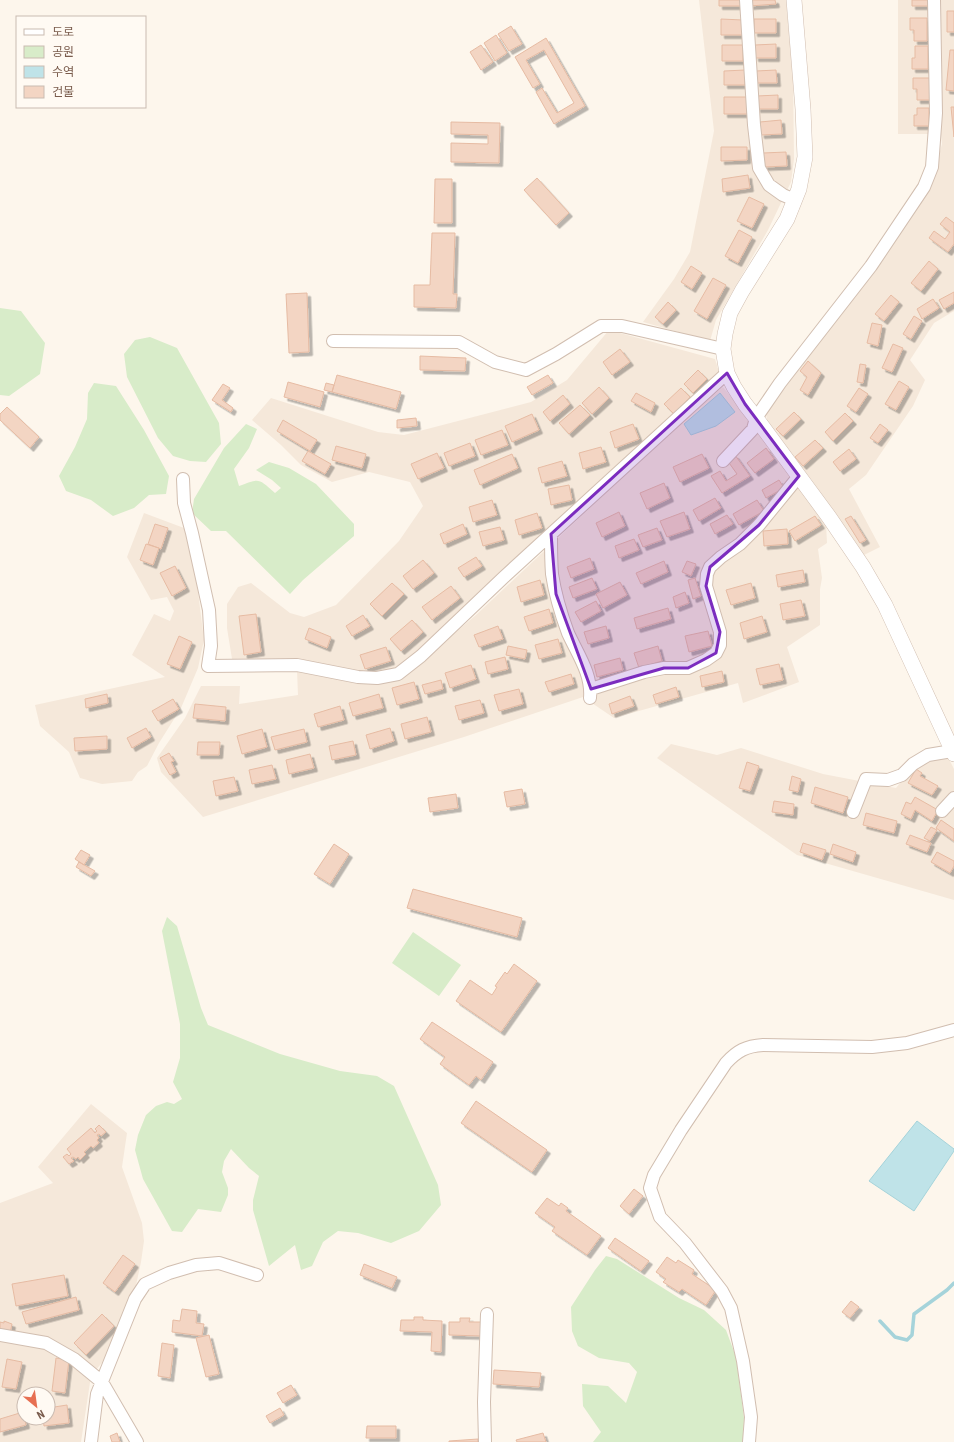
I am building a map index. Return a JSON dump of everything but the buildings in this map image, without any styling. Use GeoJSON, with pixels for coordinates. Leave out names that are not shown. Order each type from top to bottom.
{"type":"FeatureCollection","features":[{"type":"Feature","properties":{"kind":"street"},"geometry":{"type":"LineString","coordinates":[[746,0],[754,124],[759,168],[769,185],[783,195],[795,200]]}},
{"type":"Feature","properties":{"kind":"street"},"geometry":{"type":"LineString","coordinates":[[794,0],[803,109],[805,157],[799,188],[787,219],[730,313],[724,334],[723,349],[727,373],[745,404],[830,517],[878,592],[953,753],[928,755],[913,764],[902,775],[888,780],[866,779],[853,812]]}},
{"type":"Feature","properties":{"kind":"street"},"geometry":{"type":"LineString","coordinates":[[723,461],[753,429],[756,418],[780,383],[871,266],[924,187],[932,167],[936,113],[934,0]]}},
{"type":"Feature","properties":{"kind":"street"},"geometry":{"type":"LineString","coordinates":[[333,341],[459,342],[496,362],[526,370],[556,354],[601,326],[622,326],[723,349]]}},
{"type":"Feature","properties":{"kind":"street"},"geometry":{"type":"LineString","coordinates":[[183,479],[184,503],[209,610],[211,646],[208,666],[297,665],[358,677],[377,678],[398,674],[421,656],[551,534],[727,373]]}},
{"type":"Feature","properties":{"kind":"street"},"geometry":{"type":"LineString","coordinates":[[551,534],[552,573],[556,594],[568,633],[585,666],[591,694],[644,672],[664,668],[688,668],[706,660],[716,652],[720,645],[720,632],[706,586],[707,574],[710,567],[721,557],[740,544],[759,526],[799,476]]}},
{"type":"Feature","properties":{"kind":"street"},"geometry":{"type":"LineString","coordinates":[[942,811],[954,798]]}},
{"type":"Feature","properties":{"kind":"street"},"geometry":{"type":"LineString","coordinates":[[749,1442],[751,1417],[743,1361],[731,1308],[722,1291],[694,1255],[660,1217],[650,1188],[654,1175],[681,1130],[726,1063],[734,1054],[742,1050],[752,1046],[762,1045],[890,1045],[907,1043],[954,1030]]}},
{"type":"Feature","properties":{"kind":"street"},"geometry":{"type":"LineString","coordinates":[[91,1442],[97,1394],[135,1299],[145,1284],[169,1273],[196,1265],[219,1263],[257,1275]]}},
{"type":"Feature","properties":{"kind":"street"},"geometry":{"type":"LineString","coordinates":[[485,1442],[484,1402],[488,1314]]}},
{"type":"Feature","properties":{"kind":"street"},"geometry":{"type":"LineString","coordinates":[[0,1335],[46,1343],[74,1359],[102,1382],[137,1442]]}},
{"type":"Feature","properties":{"kind":"highlighted area"},"geometry":{"type":"Polygon","coordinates":[[[727,373],[745,404],[799,476],[759,525],[710,567],[706,586],[720,632],[716,653],[688,668],[664,668],[591,689],[556,594],[551,534],[727,373]]]}},
{"type":"Feature","properties":{"kind":"shaded area"},"geometry":{"type":"Polygon","coordinates":[[[699,0],[786,0],[793,77],[794,159],[791,182],[768,230],[716,320],[710,341],[643,322],[674,279],[690,252],[714,131],[699,0]]]}},
{"type":"Feature","properties":{"kind":"shaded area"},"geometry":{"type":"Polygon","coordinates":[[[898,0],[954,0],[954,311],[934,323],[910,360],[925,380],[913,406],[866,475],[849,489],[880,547],[864,555],[811,479],[768,424],[766,414],[770,405],[882,262],[927,191],[935,169],[942,144],[941,134],[898,134],[898,0]]]}},
{"type":"Feature","properties":{"kind":"shaded area"},"geometry":{"type":"Polygon","coordinates":[[[609,330],[715,359],[719,372],[418,651],[395,669],[380,673],[361,672],[292,658],[232,659],[227,628],[227,604],[238,587],[251,583],[290,613],[304,617],[336,605],[399,541],[423,506],[410,482],[369,472],[332,482],[301,465],[281,445],[252,420],[271,398],[378,432],[404,435],[531,402],[567,380],[609,330]]]}},
{"type":"Feature","properties":{"kind":"shaded area"},"geometry":{"type":"Polygon","coordinates":[[[723,387],[762,435],[826,524],[827,543],[818,549],[822,578],[820,589],[820,625],[787,647],[799,682],[743,703],[738,683],[614,718],[583,697],[464,737],[203,817],[161,772],[157,758],[185,718],[201,686],[240,686],[239,704],[298,695],[297,670],[348,681],[410,671],[476,615],[676,427],[723,387]]]}},
{"type":"Feature","properties":{"kind":"shaded area"},"geometry":{"type":"Polygon","coordinates":[[[144,513],[184,528],[197,584],[204,640],[198,668],[181,708],[159,743],[147,766],[138,772],[132,781],[102,784],[80,778],[69,752],[40,726],[35,705],[165,677],[132,655],[154,614],[170,621],[174,611],[167,597],[151,600],[127,557],[144,513]]]}},
{"type":"Feature","properties":{"kind":"shaded area"},"geometry":{"type":"Polygon","coordinates":[[[671,744],[717,755],[741,748],[823,774],[896,788],[914,766],[946,753],[954,769],[954,900],[797,855],[657,758],[671,744]]]}},
{"type":"Feature","properties":{"kind":"shaded area"},"geometry":{"type":"Polygon","coordinates":[[[91,1104],[127,1133],[122,1167],[142,1223],[144,1241],[141,1262],[135,1290],[109,1354],[91,1376],[81,1442],[0,1442],[0,1203],[53,1183],[38,1167],[91,1104]]]}},
{"type":"Feature","properties":{"kind":"green space"},"geometry":{"type":"Polygon","coordinates":[[[0,308],[21,311],[45,343],[40,374],[9,396],[0,395],[0,308]]]}},
{"type":"Feature","properties":{"kind":"green space"},"geometry":{"type":"Polygon","coordinates":[[[150,337],[177,348],[219,423],[221,444],[206,462],[190,461],[173,456],[158,438],[127,377],[124,354],[135,340],[150,337]]]}},
{"type":"Feature","properties":{"kind":"green space"},"geometry":{"type":"Polygon","coordinates":[[[94,383],[116,386],[144,430],[169,476],[166,494],[149,495],[134,508],[113,516],[91,500],[66,491],[59,476],[75,447],[87,419],[88,393],[94,383]]]}},
{"type":"Feature","properties":{"kind":"green space"},"geometry":{"type":"Polygon","coordinates":[[[246,424],[257,429],[249,448],[234,469],[239,486],[258,481],[265,484],[275,493],[281,488],[272,480],[256,470],[269,462],[289,468],[316,484],[354,524],[354,536],[303,580],[290,594],[226,531],[211,531],[192,513],[194,499],[224,448],[246,424]]]}},
{"type":"Feature","properties":{"kind":"green space"},"geometry":{"type":"Polygon","coordinates":[[[167,917],[177,926],[201,1008],[208,1025],[280,1054],[340,1071],[377,1076],[394,1086],[438,1185],[441,1205],[419,1231],[391,1243],[358,1233],[338,1231],[323,1242],[312,1266],[301,1270],[295,1245],[269,1266],[253,1210],[253,1200],[259,1176],[231,1149],[224,1161],[222,1172],[228,1188],[228,1195],[221,1212],[198,1209],[182,1232],[172,1231],[143,1179],[135,1150],[138,1135],[146,1115],[156,1106],[167,1102],[174,1104],[182,1099],[173,1082],[180,1058],[180,1024],[162,931],[167,917]]]}},
{"type":"Feature","properties":{"kind":"green space"},"geometry":{"type":"Polygon","coordinates":[[[413,932],[461,965],[439,996],[392,963],[413,932]]]}},
{"type":"Feature","properties":{"kind":"green space"},"geometry":{"type":"Polygon","coordinates":[[[606,1256],[617,1259],[679,1298],[704,1310],[726,1330],[736,1357],[744,1418],[743,1442],[593,1442],[601,1432],[583,1406],[582,1384],[608,1386],[626,1403],[637,1372],[629,1363],[599,1358],[578,1346],[572,1331],[571,1307],[606,1256]]]}},
{"type":"Feature","properties":{"kind":"water"},"geometry":{"type":"Polygon","coordinates":[[[720,393],[735,412],[716,426],[691,435],[684,424],[720,393]]]}},
{"type":"Feature","properties":{"kind":"water"},"geometry":{"type":"Polygon","coordinates":[[[917,1121],[954,1149],[954,1151],[914,1211],[869,1181],[917,1121]]]}},
{"type":"Feature","properties":{"kind":"waterway"},"geometry":{"type":"LineString","coordinates":[[880,1321],[895,1337],[907,1340],[912,1335],[914,1314],[947,1290],[954,1283]]}}]}
